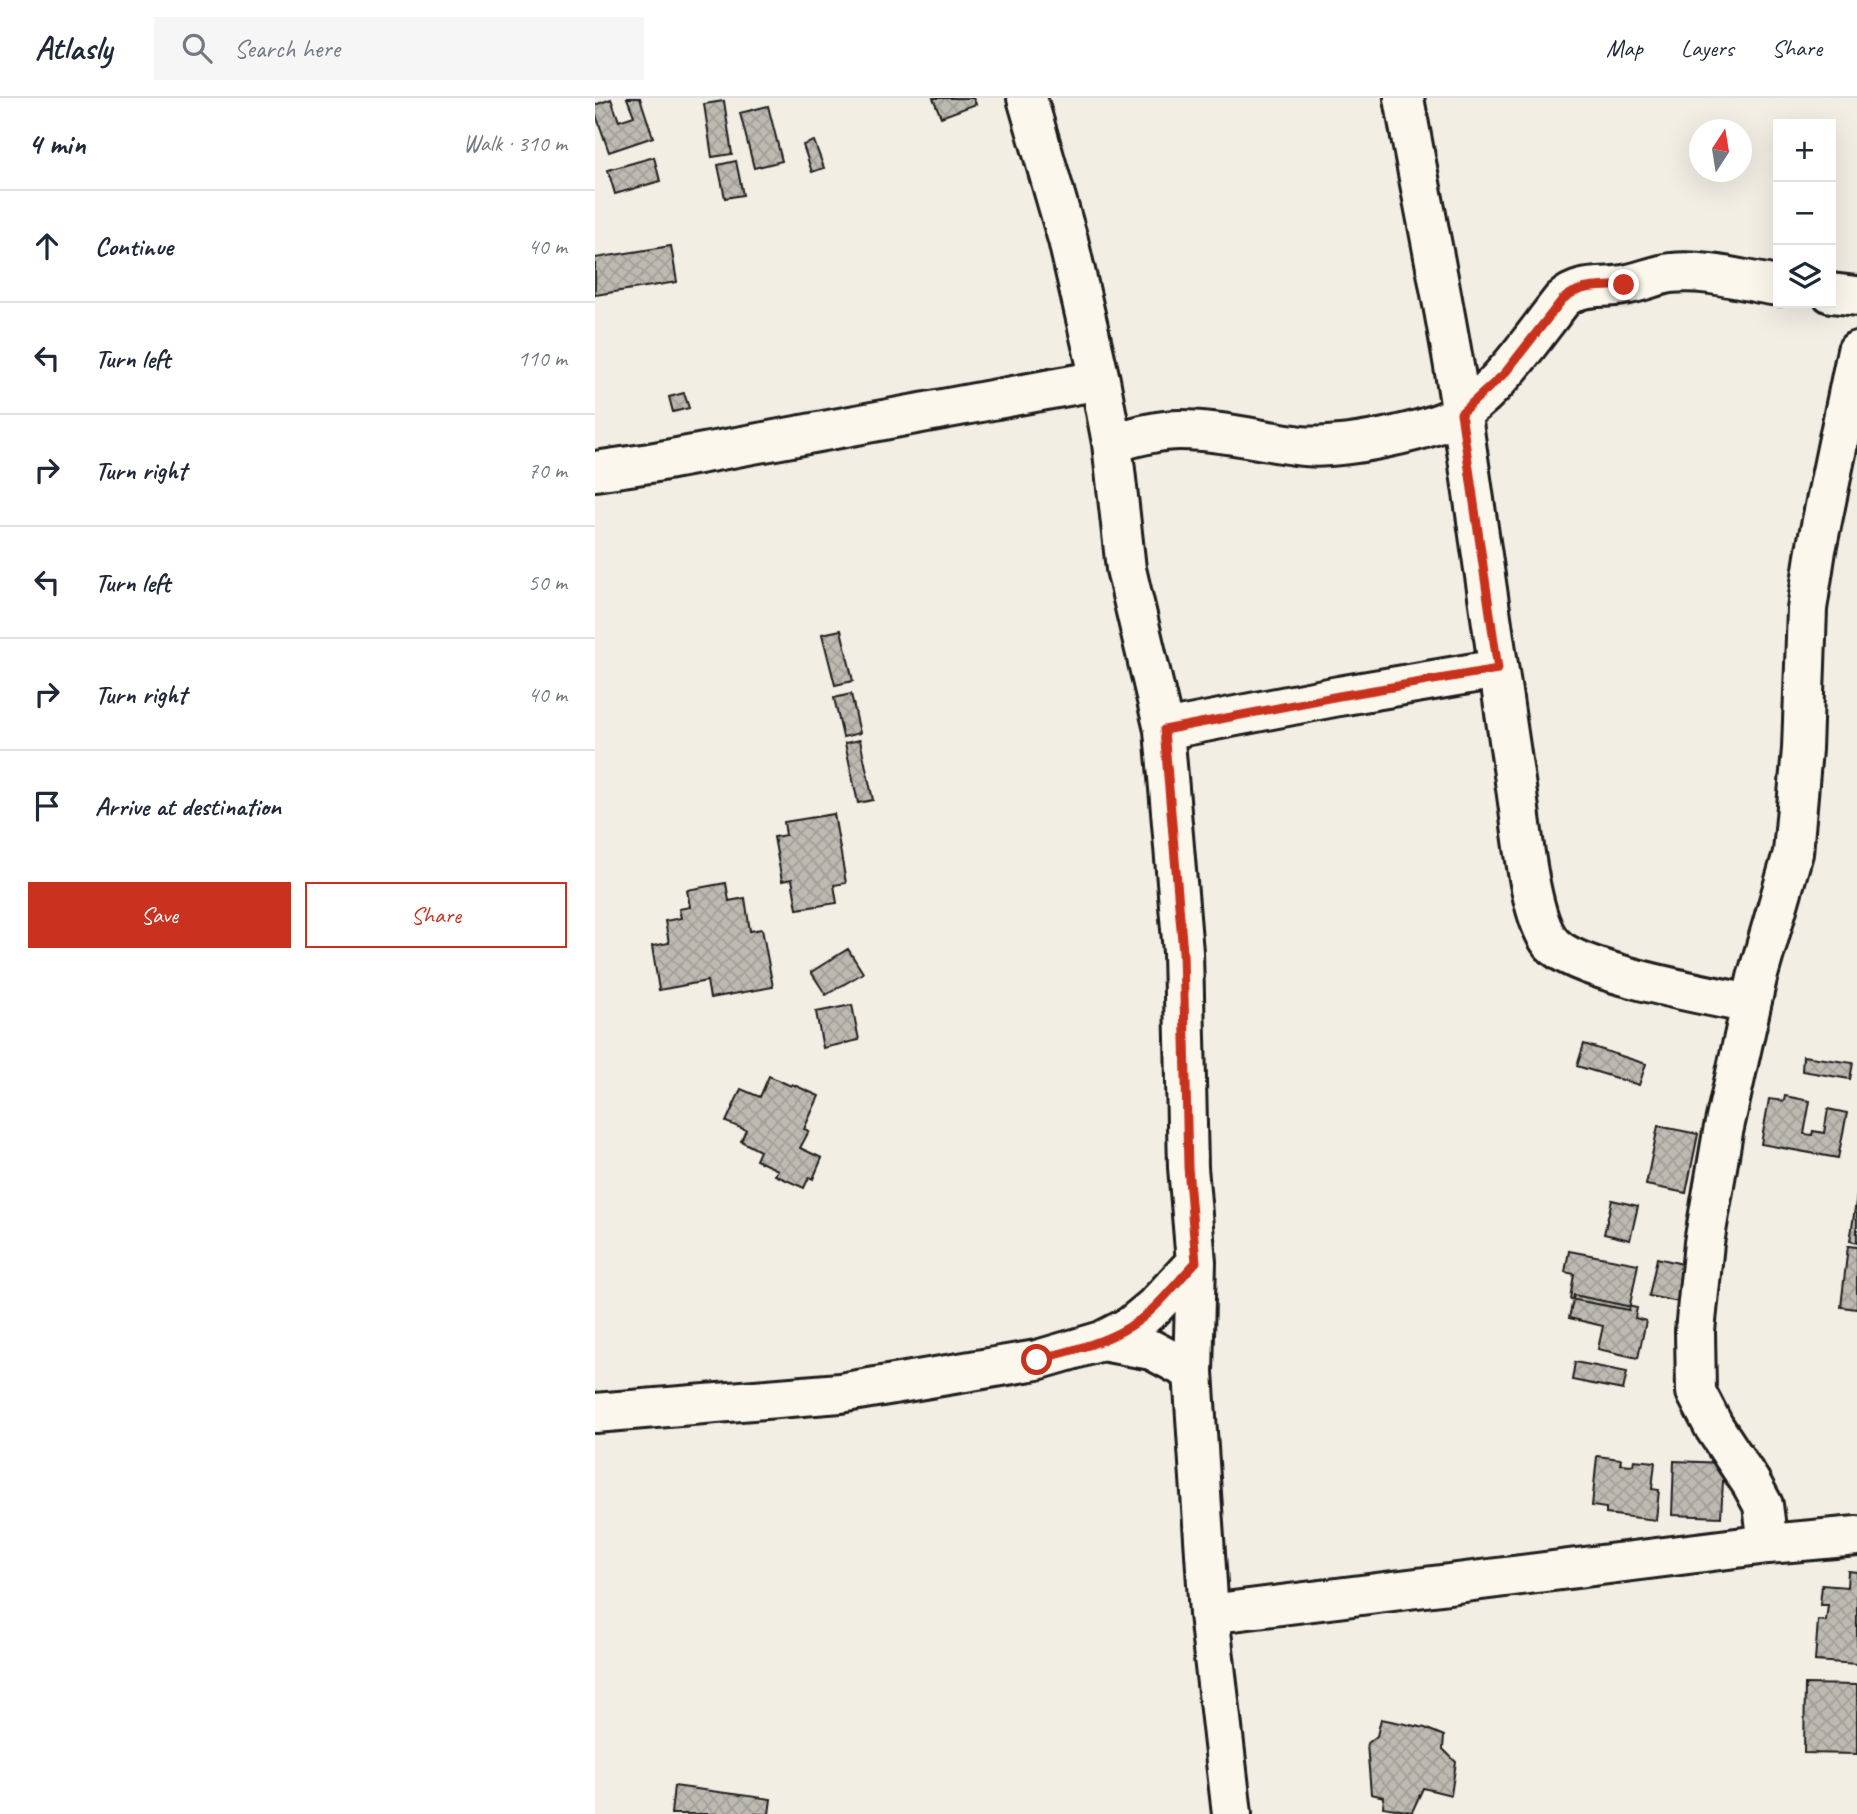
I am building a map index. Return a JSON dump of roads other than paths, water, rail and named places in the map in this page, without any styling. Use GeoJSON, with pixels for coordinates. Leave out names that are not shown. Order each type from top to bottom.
{"type":"FeatureCollection","features":[{"type":"Feature","properties":{"kind":"street"},"geometry":{"type":"LineString","coordinates":[[1027,98],[1068,240],[1100,380],[1112,443],[1126,569],[1164,730],[1183,952],[1188,1167],[1196,1262],[1193,1372],[1209,1614],[1233,1814]]}},
{"type":"Feature","properties":{"kind":"street"},"geometry":{"type":"LineString","coordinates":[[1404,98],[1461,413],[1532,896],[1539,925],[1553,946],[1581,961],[1642,981],[1751,1004]]}},
{"type":"Feature","properties":{"kind":"street"},"geometry":{"type":"LineString","coordinates":[[1112,443],[1145,434],[1179,430],[1219,433],[1306,447],[1378,440],[1422,428],[1461,413],[1505,373],[1562,300],[1583,287],[1624,285],[1670,273],[1702,274],[1773,285]]}},
{"type":"Feature","properties":{"kind":"street"},"geometry":{"type":"LineString","coordinates":[[1836,294],[1857,296]]}},
{"type":"Feature","properties":{"kind":"street"},"geometry":{"type":"LineString","coordinates":[[1768,1544],[1763,1505],[1714,1427],[1696,1392],[1695,1332],[1704,1243],[1723,1132],[1751,1004],[1793,853],[1802,749],[1808,609],[1815,550],[1857,351]]}},
{"type":"Feature","properties":{"kind":"street"},"geometry":{"type":"LineString","coordinates":[[595,471],[664,461],[1100,380]]}},
{"type":"Feature","properties":{"kind":"street"},"geometry":{"type":"LineString","coordinates":[[1164,730],[1498,669]]}},
{"type":"Feature","properties":{"kind":"street"},"geometry":{"type":"LineString","coordinates":[[595,1413],[840,1393],[1037,1360],[1102,1341],[1139,1320],[1196,1262]]}},
{"type":"Feature","properties":{"kind":"street"},"geometry":{"type":"LineString","coordinates":[[1102,1341],[1152,1350],[1193,1372]]}},
{"type":"Feature","properties":{"kind":"street"},"geometry":{"type":"LineString","coordinates":[[1209,1614],[1768,1544],[1857,1536]]}}]}
